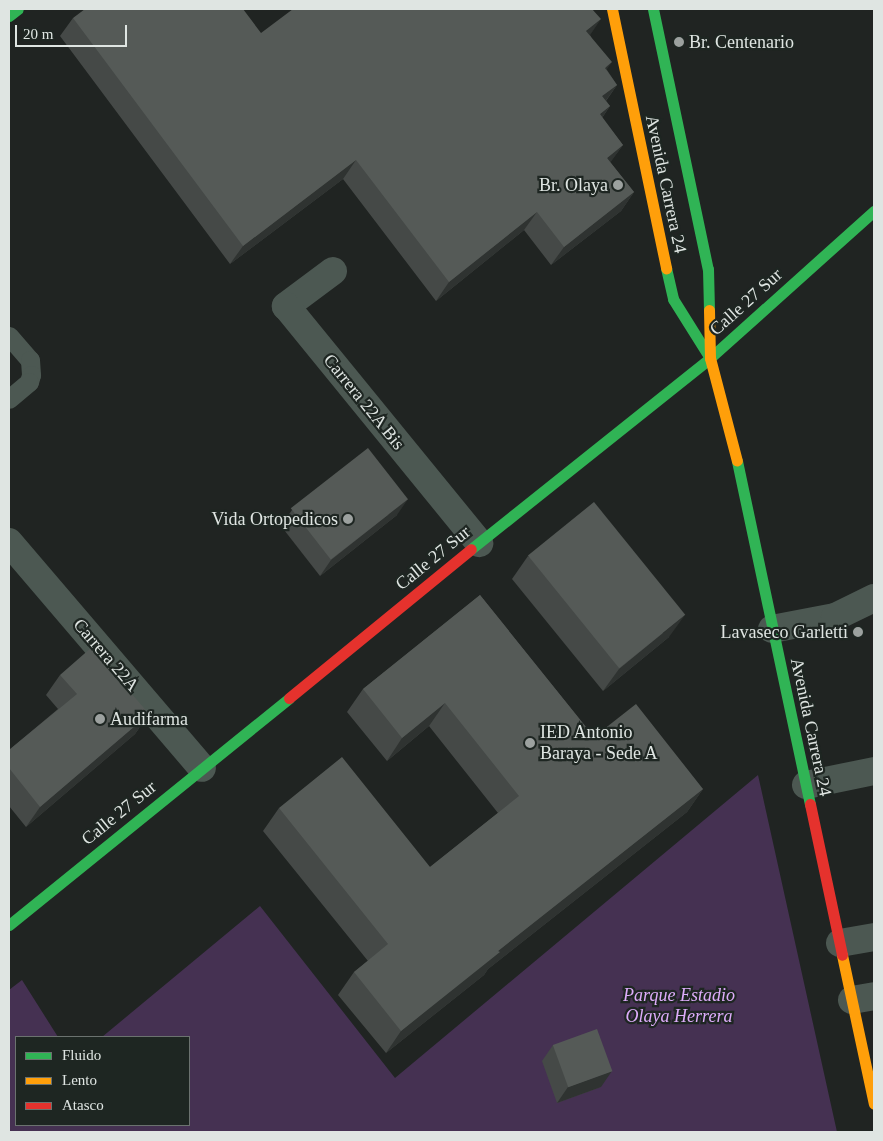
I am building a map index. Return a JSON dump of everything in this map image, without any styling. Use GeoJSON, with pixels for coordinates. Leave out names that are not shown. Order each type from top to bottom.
{"type":"FeatureCollection","features":[{"type":"Feature","properties":{"kind":"main road"},"geometry":{"type":"LineString","coordinates":[[9,16],[18,9]]}},
{"type":"Feature","properties":{"kind":"main road","name":"Avenida Carrera 24"},"geometry":{"type":"LineString","coordinates":[[612,9],[672,299],[710,358]]}},
{"type":"Feature","properties":{"kind":"main road","name":"Avenida Carrera 24"},"geometry":{"type":"LineString","coordinates":[[653,9],[708,269],[710,358],[731,432],[840,943],[863,998],[874,1104]]}},
{"type":"Feature","properties":{"kind":"main road","name":"Calle 27 Sur"},"geometry":{"type":"LineString","coordinates":[[9,925],[710,358],[874,212]]}},
{"type":"Feature","properties":{"kind":"street","name":"Carrera 22A Bis"},"geometry":{"type":"LineString","coordinates":[[333,271],[286,306],[479,543]]}},
{"type":"Feature","properties":{"kind":"street","name":"Carrera 22A"},"geometry":{"type":"LineString","coordinates":[[9,542],[202,768]]}},
{"type":"Feature","properties":{"kind":"street"},"geometry":{"type":"LineString","coordinates":[[772,629],[835,617],[874,598]]}},
{"type":"Feature","properties":{"kind":"street"},"geometry":{"type":"LineString","coordinates":[[806,785],[874,771]]}},
{"type":"Feature","properties":{"kind":"street"},"geometry":{"type":"LineString","coordinates":[[840,943],[874,937]]}},
{"type":"Feature","properties":{"kind":"lane"},"geometry":{"type":"LineString","coordinates":[[9,336],[30,360],[31,375],[29,382],[9,399]]}},
{"type":"Feature","properties":{"kind":"green space","name":"Parque Estadio Olaya Herrera"},"geometry":{"type":"Polygon","coordinates":[[[758,775],[837,1132],[9,1132],[9,990],[22,980],[57,1036],[15,1036],[15,1126],[190,1126],[190,1036],[103,1036],[260,906],[395,1078],[758,775]]]}},
{"type":"Feature","properties":{"kind":"building"},"geometry":{"type":"Polygon","coordinates":[[[85,9],[243,9],[261,33],[293,9],[592,9],[601,19],[586,31],[612,62],[605,68],[617,85],[602,96],[610,106],[600,114],[623,145],[607,158],[634,192],[564,247],[537,212],[449,282],[356,160],[243,246],[73,18],[85,9]]]}},
{"type":"Feature","properties":{"kind":"building"},"geometry":{"type":"Polygon","coordinates":[[[368,448],[408,499],[331,560],[291,508],[368,448]]]}},
{"type":"Feature","properties":{"kind":"building"},"geometry":{"type":"Polygon","coordinates":[[[594,502],[685,615],[619,668],[528,555],[594,502]]]}},
{"type":"Feature","properties":{"kind":"building"},"geometry":{"type":"Polygon","coordinates":[[[480,595],[594,737],[636,704],[703,789],[498,951],[500,952],[401,1031],[354,972],[388,944],[279,808],[342,757],[430,867],[519,796],[445,703],[402,738],[363,689],[480,595]]]}},
{"type":"Feature","properties":{"kind":"building"},"geometry":{"type":"Polygon","coordinates":[[[92,647],[149,714],[40,807],[9,768],[9,750],[77,694],[60,675],[92,647]]]}},
{"type":"Feature","properties":{"kind":"building"},"geometry":{"type":"Polygon","coordinates":[[[597,1029],[612,1071],[568,1087],[553,1045],[597,1029]]]}},
{"type":"Feature","properties":{"kind":"traffic: fast"},"geometry":{"type":"LineString","coordinates":[[9,16],[18,9]]}},
{"type":"Feature","properties":{"kind":"traffic: fast"},"geometry":{"type":"LineString","coordinates":[[653,9],[708,269],[709,310]]}},
{"type":"Feature","properties":{"kind":"traffic: fast"},"geometry":{"type":"LineString","coordinates":[[471,549],[710,358],[874,211]]}},
{"type":"Feature","properties":{"kind":"traffic: fast"},"geometry":{"type":"LineString","coordinates":[[666,268],[673,299],[710,358]]}},
{"type":"Feature","properties":{"kind":"traffic: fast"},"geometry":{"type":"LineString","coordinates":[[737,461],[810,804]]}},
{"type":"Feature","properties":{"kind":"traffic: fast"},"geometry":{"type":"LineString","coordinates":[[9,925],[289,698]]}},
{"type":"Feature","properties":{"kind":"traffic: slow"},"geometry":{"type":"LineString","coordinates":[[612,9],[666,268]]}},
{"type":"Feature","properties":{"kind":"traffic: slow"},"geometry":{"type":"LineString","coordinates":[[709,310],[710,358],[737,461]]}},
{"type":"Feature","properties":{"kind":"traffic: slow"},"geometry":{"type":"LineString","coordinates":[[842,955],[874,1104]]}},
{"type":"Feature","properties":{"kind":"traffic: jam"},"geometry":{"type":"LineString","coordinates":[[289,698],[471,549]]}},
{"type":"Feature","properties":{"kind":"traffic: jam"},"geometry":{"type":"LineString","coordinates":[[810,804],[842,955]]}},
{"type":"Feature","properties":{"kind":"place","name":"Br. Centenario"},"geometry":{"type":"Point","coordinates":[679,42]}},
{"type":"Feature","properties":{"kind":"place","name":"Br. Olaya"},"geometry":{"type":"Point","coordinates":[618,185]}},
{"type":"Feature","properties":{"kind":"place","name":"Vida Ortopedicos"},"geometry":{"type":"Point","coordinates":[348,519]}},
{"type":"Feature","properties":{"kind":"place","name":"Lavaseco Garletti"},"geometry":{"type":"Point","coordinates":[858,632]}},
{"type":"Feature","properties":{"kind":"place","name":"Audifarma"},"geometry":{"type":"Point","coordinates":[100,719]}},
{"type":"Feature","properties":{"kind":"place","name":"IED Antonio Baraya - Sede A"},"geometry":{"type":"Point","coordinates":[530,743]}}]}
